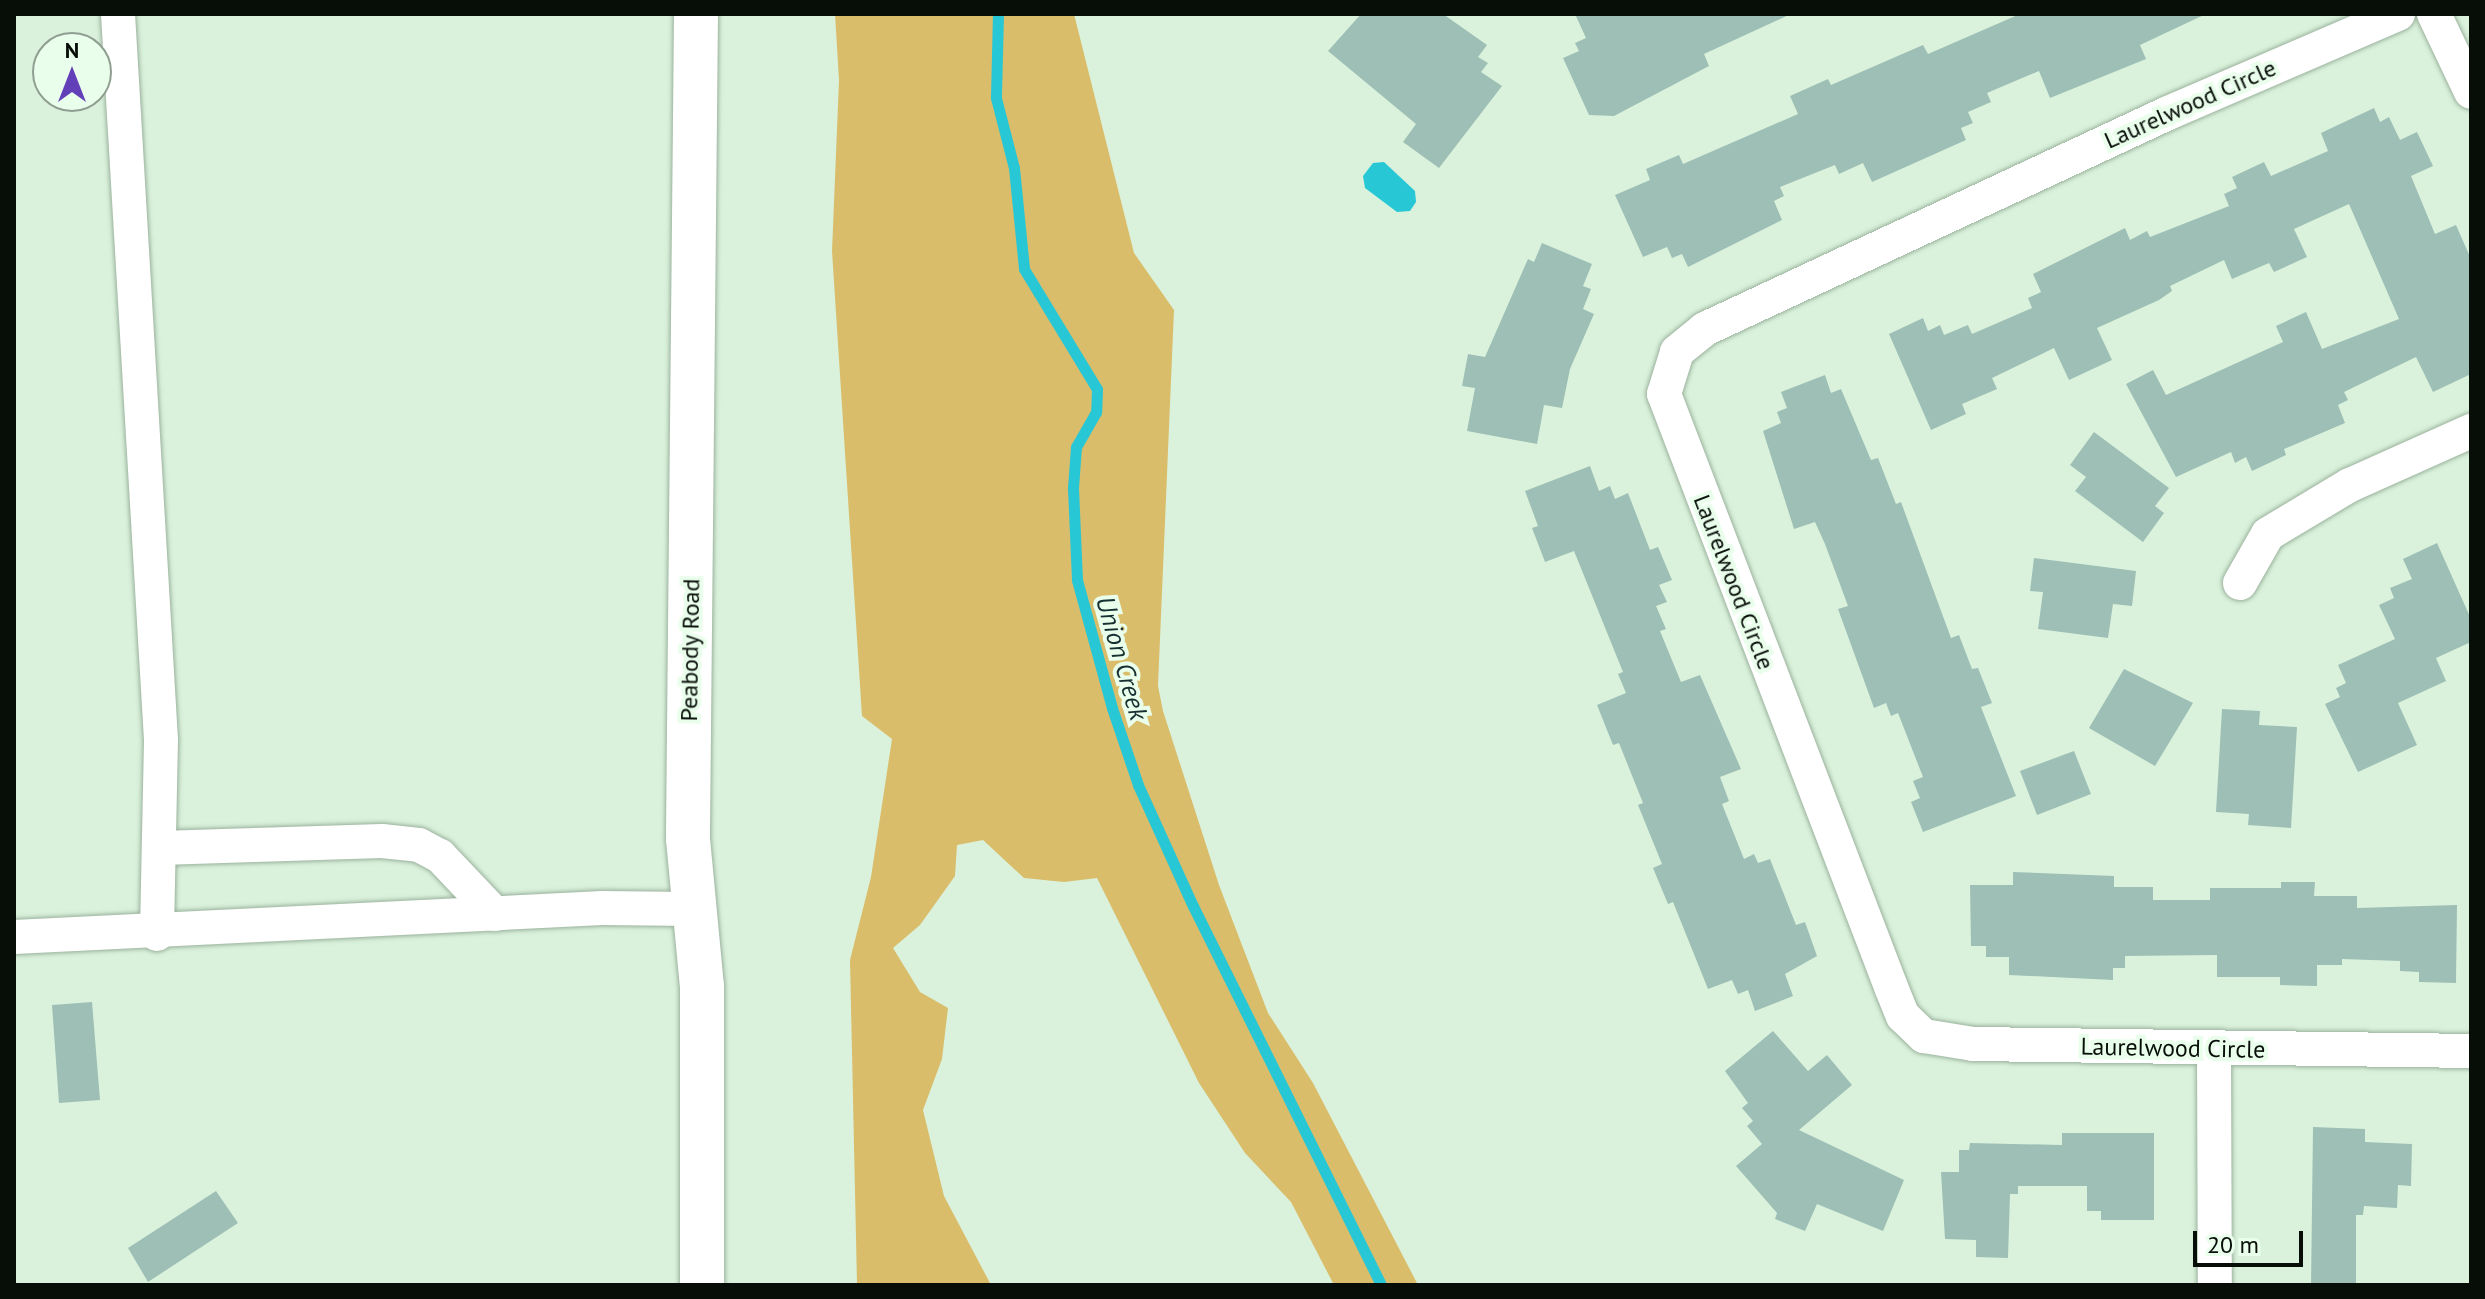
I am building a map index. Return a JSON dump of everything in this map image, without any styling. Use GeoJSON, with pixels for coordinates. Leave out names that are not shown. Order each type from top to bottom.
{"type":"FeatureCollection","features":[{"type":"Feature","properties":{"kind":"main road","name":"Peabody Road"},"geometry":{"type":"LineString","coordinates":[[696,14],[688,839],[692,909],[702,986],[702,1285]]}},
{"type":"Feature","properties":{"kind":"street"},"geometry":{"type":"LineString","coordinates":[[118,14],[161,740],[157,934]]}},
{"type":"Feature","properties":{"kind":"street","name":"Laurelwood Circle"},"geometry":{"type":"LineString","coordinates":[[2398,14],[2166,114],[1705,329],[1677,352],[1666,377],[1668,411],[1903,1016],[1924,1036],[1973,1044],[2471,1051]]}},
{"type":"Feature","properties":{"kind":"street"},"geometry":{"type":"LineString","coordinates":[[2434,14],[2471,92]]}},
{"type":"Feature","properties":{"kind":"street"},"geometry":{"type":"LineString","coordinates":[[2240,583],[2268,534],[2350,485],[2471,431]]}},
{"type":"Feature","properties":{"kind":"street"},"geometry":{"type":"LineString","coordinates":[[160,848],[382,841],[419,845],[440,856],[495,914]]}},
{"type":"Feature","properties":{"kind":"street"},"geometry":{"type":"LineString","coordinates":[[14,937],[157,934],[495,914],[692,909]]}},
{"type":"Feature","properties":{"kind":"street"},"geometry":{"type":"LineString","coordinates":[[2214,1049],[2215,1285]]}},
{"type":"Feature","properties":{"kind":"shaded area"},"geometry":{"type":"Polygon","coordinates":[[[835,14],[1074,14],[1134,253],[1174,310],[1158,686],[1163,711],[1219,885],[1268,1013],[1313,1083],[1418,1285],[1334,1285],[1291,1202],[1245,1153],[1199,1083],[1097,878],[1064,882],[1024,878],[983,840],[957,845],[955,876],[920,925],[893,948],[920,992],[948,1008],[942,1059],[923,1110],[944,1196],[991,1285],[857,1285],[850,960],[871,877],[892,739],[862,716],[832,251],[839,80],[835,14]]]}},
{"type":"Feature","properties":{"kind":"water"},"geometry":{"type":"Polygon","coordinates":[[[1384,162],[1415,191],[1416,202],[1410,211],[1397,212],[1365,188],[1363,176],[1373,163],[1384,162]]]}},
{"type":"Feature","properties":{"kind":"building"},"geometry":{"type":"Polygon","coordinates":[[[1361,14],[1443,14],[1487,45],[1478,57],[1488,63],[1481,72],[1502,86],[1439,168],[1403,142],[1416,124],[1328,51],[1361,14]]]}},
{"type":"Feature","properties":{"kind":"building"},"geometry":{"type":"Polygon","coordinates":[[[1575,14],[1791,14],[1704,54],[1709,66],[1614,116],[1589,115],[1563,58],[1579,51],[1575,43],[1586,38],[1575,14]]]}},
{"type":"Feature","properties":{"kind":"building"},"geometry":{"type":"Polygon","coordinates":[[[2020,14],[2206,14],[2140,45],[2146,59],[2050,98],[2039,71],[1987,93],[1991,102],[1968,112],[1973,123],[1961,128],[1966,140],[1872,182],[1863,163],[1839,174],[1835,165],[1780,187],[1784,196],[1774,201],[1782,220],[1688,267],[1682,254],[1672,258],[1667,247],[1643,257],[1615,195],[1650,180],[1646,169],[1679,155],[1683,164],[1798,114],[1790,96],[1828,79],[1831,85],[1923,45],[1928,54],[2020,14]]]}},
{"type":"Feature","properties":{"kind":"building"},"geometry":{"type":"Polygon","coordinates":[[[2374,108],[2380,122],[2389,117],[2400,140],[2417,132],[2433,166],[2411,176],[2435,234],[2456,225],[2471,259],[2471,374],[2433,392],[2416,357],[2344,392],[2348,400],[2338,405],[2345,423],[2284,449],[2286,455],[2252,471],[2246,457],[2235,463],[2231,452],[2176,477],[2126,384],[2153,370],[2166,395],[2283,342],[2276,326],[2306,312],[2322,349],[2399,319],[2349,204],[2294,229],[2307,257],[2274,272],[2269,263],[2232,279],[2224,260],[2170,286],[2172,291],[2159,300],[2097,328],[2112,360],[2069,380],[2054,348],[1992,378],[1997,389],[1962,404],[1966,414],[1931,430],[1889,334],[1923,318],[1928,331],[1940,325],[1944,335],[1968,325],[1972,334],[2032,308],[2028,298],[2041,292],[2033,274],[2125,228],[2130,240],[2147,231],[2150,237],[2229,206],[2224,194],[2237,188],[2232,177],[2264,162],[2271,176],[2328,151],[2321,133],[2374,108]]]}},
{"type":"Feature","properties":{"kind":"building"},"geometry":{"type":"Polygon","coordinates":[[[1542,243],[1592,264],[1583,286],[1591,289],[1583,309],[1594,314],[1570,369],[1562,408],[1544,405],[1537,444],[1467,431],[1475,388],[1462,386],[1468,354],[1485,357],[1528,259],[1534,262],[1542,243]]]}},
{"type":"Feature","properties":{"kind":"building"},"geometry":{"type":"Polygon","coordinates":[[[1825,375],[1831,393],[1841,389],[1871,460],[1878,458],[1896,504],[1901,502],[1951,638],[1959,635],[1972,669],[1978,668],[1992,703],[1981,707],[2016,796],[1923,832],[1911,802],[1920,798],[1913,781],[1923,777],[1898,713],[1891,716],[1886,703],[1874,708],[1838,609],[1848,606],[1825,544],[1815,522],[1794,529],[1763,431],[1781,423],[1777,412],[1787,408],[1781,392],[1825,375]]]}},
{"type":"Feature","properties":{"kind":"building"},"geometry":{"type":"Polygon","coordinates":[[[2094,432],[2169,488],[2155,506],[2164,513],[2143,542],[2075,491],[2086,477],[2070,465],[2094,432]]]}},
{"type":"Feature","properties":{"kind":"building"},"geometry":{"type":"Polygon","coordinates":[[[1590,466],[1599,491],[1610,486],[1615,499],[1628,493],[1650,550],[1658,547],[1672,580],[1659,585],[1667,602],[1656,606],[1666,629],[1660,631],[1681,682],[1700,675],[1741,769],[1720,777],[1729,801],[1722,804],[1744,859],[1754,854],[1758,863],[1770,859],[1796,925],[1805,922],[1817,956],[1785,974],[1793,996],[1755,1011],[1748,990],[1738,994],[1732,980],[1708,989],[1673,902],[1668,904],[1653,868],[1662,864],[1638,805],[1643,803],[1619,743],[1613,745],[1597,705],[1626,693],[1618,674],[1623,672],[1574,551],[1545,562],[1532,528],[1538,526],[1525,491],[1590,466]]]}},
{"type":"Feature","properties":{"kind":"building"},"geometry":{"type":"Polygon","coordinates":[[[2437,543],[2471,619],[2471,642],[2436,658],[2446,681],[2398,703],[2417,745],[2358,772],[2325,704],[2340,697],[2336,688],[2346,683],[2338,665],[2395,639],[2379,605],[2394,598],[2390,588],[2412,579],[2403,559],[2437,543]]]}},
{"type":"Feature","properties":{"kind":"building"},"geometry":{"type":"Polygon","coordinates":[[[2034,558],[2136,571],[2132,606],[2113,604],[2108,638],[2038,629],[2043,592],[2030,591],[2034,558]]]}},
{"type":"Feature","properties":{"kind":"building"},"geometry":{"type":"Polygon","coordinates":[[[2124,669],[2193,703],[2155,766],[2089,728],[2124,669]]]}},
{"type":"Feature","properties":{"kind":"building"},"geometry":{"type":"Polygon","coordinates":[[[2222,709],[2260,711],[2259,725],[2297,727],[2291,828],[2248,825],[2249,814],[2216,812],[2222,709]]]}},
{"type":"Feature","properties":{"kind":"building"},"geometry":{"type":"Polygon","coordinates":[[[2074,751],[2091,794],[2037,815],[2020,771],[2074,751]]]}},
{"type":"Feature","properties":{"kind":"building"},"geometry":{"type":"Polygon","coordinates":[[[2013,872],[2114,876],[2114,887],[2153,887],[2153,900],[2210,900],[2210,888],[2281,888],[2281,882],[2315,882],[2314,896],[2357,896],[2357,908],[2457,905],[2456,983],[2419,982],[2419,972],[2400,971],[2400,961],[2342,959],[2342,965],[2317,965],[2317,986],[2280,985],[2280,977],[2217,977],[2217,955],[2125,956],[2125,968],[2113,968],[2113,980],[2009,975],[2009,957],[1986,957],[1986,946],[1971,946],[1970,885],[2013,885],[2013,872]]]}},
{"type":"Feature","properties":{"kind":"building"},"geometry":{"type":"Polygon","coordinates":[[[92,1002],[100,1100],[59,1103],[52,1005],[92,1002]]]}},
{"type":"Feature","properties":{"kind":"building"},"geometry":{"type":"Polygon","coordinates":[[[1773,1031],[1808,1071],[1827,1055],[1852,1085],[1799,1130],[1904,1180],[1883,1231],[1817,1204],[1805,1231],[1775,1219],[1777,1213],[1736,1166],[1762,1144],[1747,1126],[1753,1121],[1742,1108],[1748,1103],[1725,1071],[1773,1031]]]}},
{"type":"Feature","properties":{"kind":"building"},"geometry":{"type":"Polygon","coordinates":[[[2313,1127],[2365,1129],[2365,1142],[2412,1144],[2411,1186],[2398,1185],[2397,1208],[2364,1206],[2363,1215],[2356,1215],[2356,1285],[2311,1285],[2313,1127]]]}},
{"type":"Feature","properties":{"kind":"building"},"geometry":{"type":"Polygon","coordinates":[[[2062,1133],[2154,1133],[2154,1220],[2101,1220],[2101,1211],[2087,1211],[2087,1186],[2018,1186],[2018,1194],[2010,1194],[2008,1258],[1976,1257],[1976,1240],[1945,1239],[1941,1172],[1959,1172],[1959,1150],[1969,1150],[1970,1143],[2062,1145],[2062,1133]]]}},
{"type":"Feature","properties":{"kind":"building"},"geometry":{"type":"Polygon","coordinates":[[[216,1191],[238,1223],[148,1282],[128,1248],[216,1191]]]}},
{"type":"Feature","properties":{"kind":"waterway","name":"Union Creek"},"geometry":{"type":"LineString","coordinates":[[998,14],[996,98],[1014,168],[1024,269],[1097,389],[1096,412],[1076,447],[1073,488],[1077,580],[1112,708],[1138,785],[1193,906],[1381,1285]]}}]}
